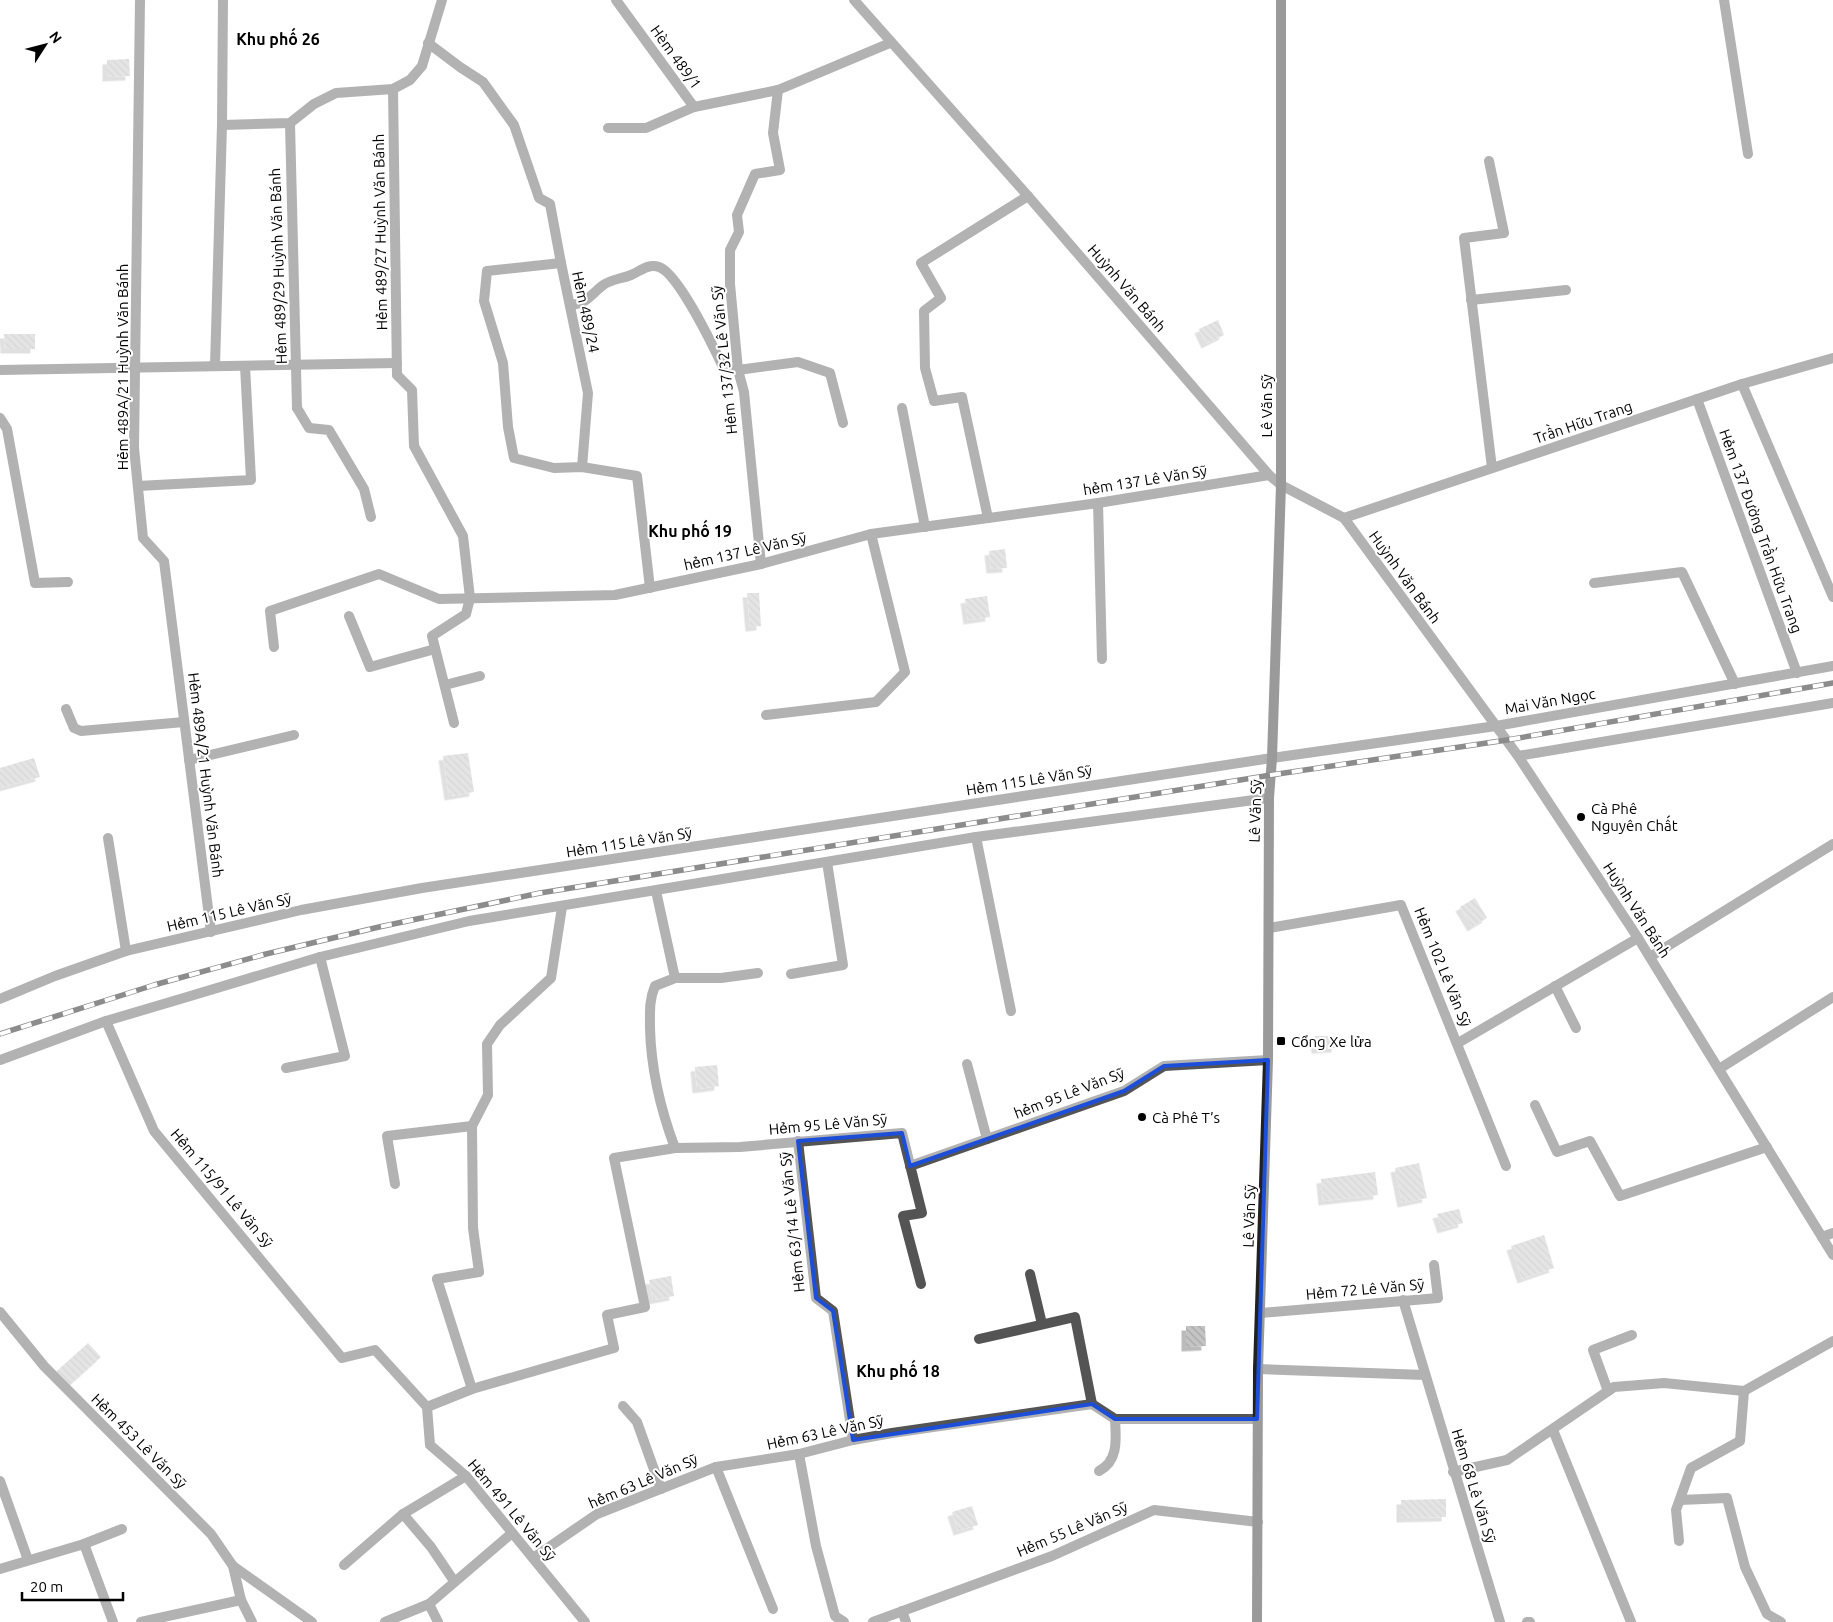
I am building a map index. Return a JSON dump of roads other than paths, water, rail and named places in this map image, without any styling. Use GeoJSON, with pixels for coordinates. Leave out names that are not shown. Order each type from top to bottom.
{"type":"FeatureCollection","features":[{"type":"Feature","properties":{"kind":"main road","name":"Lê Văn Sỹ"},"geometry":{"type":"LineString","coordinates":[[1257,1622],[1257,1419],[1268,1060],[1268,798],[1272,758],[1281,485],[1281,0]]}},
{"type":"Feature","properties":{"kind":"street","name":"Hẻm 489A/21 Huỳnh Văn Bánh"},"geometry":{"type":"LineString","coordinates":[[140,0],[134,448],[143,538],[164,561],[211,932]]}},
{"type":"Feature","properties":{"kind":"street"},"geometry":{"type":"LineString","coordinates":[[215,366],[222,126],[223,0]]}},
{"type":"Feature","properties":{"kind":"street"},"geometry":{"type":"LineString","coordinates":[[222,126],[290,124],[314,104],[336,93],[393,89],[410,80],[422,66],[442,0]]}},
{"type":"Feature","properties":{"kind":"street","name":"Hèm 489/1"},"geometry":{"type":"LineString","coordinates":[[616,0],[694,107]]}},
{"type":"Feature","properties":{"kind":"street","name":"Huỳnh Văn Bánh"},"geometry":{"type":"LineString","coordinates":[[854,0],[890,43],[1028,196],[1269,475],[1281,485],[1344,518],[1518,756],[1650,957],[1833,1255]]}},
{"type":"Feature","properties":{"kind":"street"},"geometry":{"type":"LineString","coordinates":[[1724,0],[1748,154]]}},
{"type":"Feature","properties":{"kind":"street","name":"Hẻm 489/24"},"geometry":{"type":"LineString","coordinates":[[428,43],[483,82],[514,125],[539,198],[550,204],[588,393],[582,467]]}},
{"type":"Feature","properties":{"kind":"street"},"geometry":{"type":"LineString","coordinates":[[608,128],[646,128],[694,107],[778,90],[890,43]]}},
{"type":"Feature","properties":{"kind":"street","name":"Hẻm 489/27 Huỳnh Văn Bánh"},"geometry":{"type":"LineString","coordinates":[[393,89],[397,375],[412,390],[414,446],[463,536],[470,598]]}},
{"type":"Feature","properties":{"kind":"street","name":"Hẻm 137/32 Lê Văn Sỹ"},"geometry":{"type":"LineString","coordinates":[[761,564],[744,392],[738,370],[730,284],[730,250],[739,232],[737,215],[755,174],[780,170],[773,133],[778,90]]}},
{"type":"Feature","properties":{"kind":"street","name":"Hẻm 489/29 Huỳnh Văn Bánh"},"geometry":{"type":"LineString","coordinates":[[290,124],[297,408],[309,428],[329,430],[364,489],[371,517]]}},
{"type":"Feature","properties":{"kind":"street"},"geometry":{"type":"LineString","coordinates":[[1489,161],[1504,233],[1464,238],[1492,468]]}},
{"type":"Feature","properties":{"kind":"street"},"geometry":{"type":"LineString","coordinates":[[988,518],[962,398],[934,401],[925,368],[924,311],[941,298],[922,263],[1028,196]]}},
{"type":"Feature","properties":{"kind":"street"},"geometry":{"type":"LineString","coordinates":[[561,263],[487,271],[484,301],[503,363],[508,427],[514,458],[554,468],[582,467],[637,476],[650,588]]}},
{"type":"Feature","properties":{"kind":"street"},"geometry":{"type":"LineString","coordinates":[[570,305],[586,302],[601,286],[621,277],[632,275],[637,270],[646,267],[659,266],[667,272],[699,319],[724,367],[738,370],[798,362],[830,373],[843,423]]}},
{"type":"Feature","properties":{"kind":"street"},"geometry":{"type":"LineString","coordinates":[[1471,300],[1566,290]]}},
{"type":"Feature","properties":{"kind":"street","name":"Trần Hữu Trang"},"geometry":{"type":"LineString","coordinates":[[1344,518],[1742,384],[1833,358]]}},
{"type":"Feature","properties":{"kind":"street"},"geometry":{"type":"LineString","coordinates":[[0,370],[397,363]]}},
{"type":"Feature","properties":{"kind":"street"},"geometry":{"type":"LineString","coordinates":[[138,486],[251,480],[245,366]]}},
{"type":"Feature","properties":{"kind":"street"},"geometry":{"type":"LineString","coordinates":[[1742,384],[1833,596]]}},
{"type":"Feature","properties":{"kind":"street","name":"Hẻm 137 Đường Trần Hữu Trang"},"geometry":{"type":"LineString","coordinates":[[1697,399],[1797,673]]}},
{"type":"Feature","properties":{"kind":"street"},"geometry":{"type":"LineString","coordinates":[[902,408],[925,527]]}},
{"type":"Feature","properties":{"kind":"street"},"geometry":{"type":"LineString","coordinates":[[0,418],[7,429],[34,583],[68,582]]}},
{"type":"Feature","properties":{"kind":"street","name":"hẻm 137 Lê Văn Sỹ"},"geometry":{"type":"LineString","coordinates":[[274,647],[270,611],[379,574],[439,599],[615,595],[761,564],[871,534],[1098,503],[1269,475]]}},
{"type":"Feature","properties":{"kind":"street"},"geometry":{"type":"LineString","coordinates":[[1098,503],[1102,659]]}},
{"type":"Feature","properties":{"kind":"street"},"geometry":{"type":"LineString","coordinates":[[766,715],[876,702],[905,672],[871,534]]}},
{"type":"Feature","properties":{"kind":"street"},"geometry":{"type":"LineString","coordinates":[[1594,583],[1682,572],[1735,684]]}},
{"type":"Feature","properties":{"kind":"street"},"geometry":{"type":"LineString","coordinates":[[454,723],[432,636],[466,614],[470,598]]}},
{"type":"Feature","properties":{"kind":"street"},"geometry":{"type":"LineString","coordinates":[[349,616],[370,667],[435,649]]}},
{"type":"Feature","properties":{"kind":"street","name":"Mai Văn Ngọc"},"geometry":{"type":"LineString","coordinates":[[1272,758],[1496,726],[1833,666]]}},
{"type":"Feature","properties":{"kind":"street"},"geometry":{"type":"LineString","coordinates":[[445,685],[480,676]]}},
{"type":"Feature","properties":{"kind":"street"},"geometry":{"type":"LineString","coordinates":[[1518,756],[1833,703]]}},
{"type":"Feature","properties":{"kind":"street"},"geometry":{"type":"LineString","coordinates":[[66,709],[74,728],[81,731],[184,722]]}},
{"type":"Feature","properties":{"kind":"street"},"geometry":{"type":"LineString","coordinates":[[189,760],[294,735]]}},
{"type":"Feature","properties":{"kind":"street","name":"Hẻm 115 Lê Văn Sỹ"},"geometry":{"type":"LineString","coordinates":[[0,999],[55,976],[126,951],[302,910],[422,888],[1272,758]]}},
{"type":"Feature","properties":{"kind":"street"},"geometry":{"type":"LineString","coordinates":[[0,1060],[106,1021],[320,958],[469,921],[976,837],[1268,798]]}},
{"type":"Feature","properties":{"kind":"street"},"geometry":{"type":"LineString","coordinates":[[976,837],[1011,1010]]}},
{"type":"Feature","properties":{"kind":"street"},"geometry":{"type":"LineString","coordinates":[[108,838],[126,951]]}},
{"type":"Feature","properties":{"kind":"street"},"geometry":{"type":"LineString","coordinates":[[1650,957],[1833,844]]}},
{"type":"Feature","properties":{"kind":"street"},"geometry":{"type":"LineString","coordinates":[[790,974],[844,965],[827,862]]}},
{"type":"Feature","properties":{"kind":"street"},"geometry":{"type":"LineString","coordinates":[[656,891],[675,978]]}},
{"type":"Feature","properties":{"kind":"street","name":"Hẻm 102 Lê Văn Sỹ"},"geometry":{"type":"LineString","coordinates":[[1269,928],[1401,904],[1506,1166]]}},
{"type":"Feature","properties":{"kind":"street"},"geometry":{"type":"LineString","coordinates":[[427,1407],[472,1389],[436,1279],[479,1272],[473,1228],[472,1126],[488,1095],[487,1044],[500,1024],[551,978],[562,907]]}},
{"type":"Feature","properties":{"kind":"street"},"geometry":{"type":"LineString","coordinates":[[1458,1043],[1638,938]]}},
{"type":"Feature","properties":{"kind":"street"},"geometry":{"type":"LineString","coordinates":[[286,1068],[345,1056],[320,958]]}},
{"type":"Feature","properties":{"kind":"street"},"geometry":{"type":"LineString","coordinates":[[675,1148],[661,1110],[651,1061],[650,999],[655,986],[675,978],[721,978],[758,973]]}},
{"type":"Feature","properties":{"kind":"street"},"geometry":{"type":"LineString","coordinates":[[1555,986],[1576,1028]]}},
{"type":"Feature","properties":{"kind":"street"},"geometry":{"type":"LineString","coordinates":[[1719,1069],[1833,997]]}},
{"type":"Feature","properties":{"kind":"street","name":"Hẻm 115/91 Lê Văn Sỹ"},"geometry":{"type":"LineString","coordinates":[[106,1021],[154,1131],[342,1358],[375,1350],[427,1407]]}},
{"type":"Feature","properties":{"kind":"street","name":"hẻm 95 Lê Văn Sỹ"},"geometry":{"type":"LineString","coordinates":[[910,1166],[1124,1091],[1164,1066],[1268,1060]]}},
{"type":"Feature","properties":{"kind":"street"},"geometry":{"type":"LineString","coordinates":[[967,1064],[987,1139]]}},
{"type":"Feature","properties":{"kind":"street"},"geometry":{"type":"LineString","coordinates":[[1535,1105],[1557,1152],[1590,1141],[1620,1196],[1767,1147]]}},
{"type":"Feature","properties":{"kind":"street"},"geometry":{"type":"LineString","coordinates":[[395,1184],[387,1136],[472,1126]]}},
{"type":"Feature","properties":{"kind":"street","name":"Hẻm 95 Lê Văn Sỹ"},"geometry":{"type":"LineString","coordinates":[[472,1389],[614,1348],[607,1315],[645,1307],[614,1158],[675,1148],[740,1147],[902,1133],[922,1213],[903,1216],[921,1284]]}},
{"type":"Feature","properties":{"kind":"street","name":"Hẻm 63/14 Lê Văn Sỹ"},"geometry":{"type":"LineString","coordinates":[[798,1141],[816,1298],[833,1310],[853,1440]]}},
{"type":"Feature","properties":{"kind":"street"},"geometry":{"type":"LineString","coordinates":[[1822,1237],[1833,1233]]}},
{"type":"Feature","properties":{"kind":"street","name":"Hẻm 72 Lê Văn Sỹ"},"geometry":{"type":"LineString","coordinates":[[1261,1313],[1438,1298],[1434,1265]]}},
{"type":"Feature","properties":{"kind":"street"},"geometry":{"type":"LineString","coordinates":[[1030,1274],[1042,1324]]}},
{"type":"Feature","properties":{"kind":"street","name":"Hẻm 68 Lê Văn Sỹ"},"geometry":{"type":"LineString","coordinates":[[1403,1300],[1453,1472],[1500,1622]]}},
{"type":"Feature","properties":{"kind":"street","name":"Hẻm 453 Lê Văn Sỹ"},"geometry":{"type":"LineString","coordinates":[[0,1312],[44,1366],[211,1534],[233,1566],[241,1600],[252,1622]]}},
{"type":"Feature","properties":{"kind":"street"},"geometry":{"type":"LineString","coordinates":[[979,1339],[1075,1317],[1092,1404],[1115,1419],[1257,1419]]}},
{"type":"Feature","properties":{"kind":"street"},"geometry":{"type":"LineString","coordinates":[[1608,1391],[1593,1350],[1632,1335]]}},
{"type":"Feature","properties":{"kind":"street"},"geometry":{"type":"LineString","coordinates":[[1453,1472],[1507,1460],[1614,1387],[1664,1383],[1744,1391],[1833,1341]]}},
{"type":"Feature","properties":{"kind":"street"},"geometry":{"type":"LineString","coordinates":[[1258,1369],[1425,1375]]}},
{"type":"Feature","properties":{"kind":"street"},"geometry":{"type":"LineString","coordinates":[[1679,1541],[1676,1510],[1690,1468],[1740,1441],[1744,1391]]}},
{"type":"Feature","properties":{"kind":"street","name":"Hẻm 63 Lê Văn Sỹ"},"geometry":{"type":"LineString","coordinates":[[773,1610],[716,1467],[799,1454],[853,1440],[1092,1404]]}},
{"type":"Feature","properties":{"kind":"street","name":"Hẻm 63 Lê Văn Sỹ"},"geometry":{"type":"LineString","coordinates":[[623,1406],[637,1422],[661,1489]]}},
{"type":"Feature","properties":{"kind":"street","name":"Hẻm 491 Lê Văn Sỹ"},"geometry":{"type":"LineString","coordinates":[[427,1407],[430,1445],[466,1476],[585,1622]]}},
{"type":"Feature","properties":{"kind":"street"},"geometry":{"type":"LineString","coordinates":[[1099,1471],[1107,1467],[1114,1456],[1115,1419]]}},
{"type":"Feature","properties":{"kind":"street"},"geometry":{"type":"LineString","coordinates":[[1553,1430],[1631,1622]]}},
{"type":"Feature","properties":{"kind":"street"},"geometry":{"type":"LineString","coordinates":[[799,1454],[816,1546],[835,1616],[844,1622]]}},
{"type":"Feature","properties":{"kind":"street","name":"hẻm 63 Lê Văn Sỹ"},"geometry":{"type":"LineString","coordinates":[[533,1558],[597,1514],[716,1467]]}},
{"type":"Feature","properties":{"kind":"street"},"geometry":{"type":"LineString","coordinates":[[344,1565],[403,1514],[466,1476]]}},
{"type":"Feature","properties":{"kind":"street"},"geometry":{"type":"LineString","coordinates":[[0,1481],[28,1560]]}},
{"type":"Feature","properties":{"kind":"street"},"geometry":{"type":"LineString","coordinates":[[1680,1500],[1727,1498],[1745,1566],[1767,1614],[1781,1622]]}},
{"type":"Feature","properties":{"kind":"street","name":"Hẻm 55 Lê Văn Sỹ"},"geometry":{"type":"LineString","coordinates":[[873,1622],[1052,1556],[1154,1510],[1258,1522]]}},
{"type":"Feature","properties":{"kind":"street"},"geometry":{"type":"LineString","coordinates":[[403,1514],[431,1547],[454,1581]]}},
{"type":"Feature","properties":{"kind":"street"},"geometry":{"type":"LineString","coordinates":[[0,1569],[84,1544],[122,1529]]}},
{"type":"Feature","properties":{"kind":"street"},"geometry":{"type":"LineString","coordinates":[[385,1622],[430,1604],[454,1581],[512,1533]]}},
{"type":"Feature","properties":{"kind":"street"},"geometry":{"type":"LineString","coordinates":[[84,1544],[113,1622]]}},
{"type":"Feature","properties":{"kind":"street"},"geometry":{"type":"LineString","coordinates":[[233,1566],[312,1622]]}},
{"type":"Feature","properties":{"kind":"street"},"geometry":{"type":"LineString","coordinates":[[140,1622],[241,1600]]}},
{"type":"Feature","properties":{"kind":"street"},"geometry":{"type":"LineString","coordinates":[[430,1604],[438,1622]]}},
{"type":"Feature","properties":{"kind":"street"},"geometry":{"type":"LineString","coordinates":[[902,1611],[906,1622]]}},
{"type":"Feature","properties":{"kind":"railway"},"geometry":{"type":"LineString","coordinates":[[0,1034],[154,985],[266,954],[379,927],[540,893],[1271,775],[1507,740],[1833,683]]}},
{"type":"Feature","properties":{"kind":"place","name":"Cà Phê Nguyên Chất"},"geometry":{"type":"Point","coordinates":[1581,817]}},
{"type":"Feature","properties":{"kind":"place","name":"Cổng Xe lửa"},"geometry":{"type":"Point","coordinates":[1281,1041]}},
{"type":"Feature","properties":{"kind":"place","name":"Cà Phê T’s"},"geometry":{"type":"Point","coordinates":[1142,1117]}},
{"type":"Feature","properties":{"kind":"district","name":"Khu phố 26"},"geometry":{"type":"Point","coordinates":[278,39]}},
{"type":"Feature","properties":{"kind":"district","name":"Khu phố 19"},"geometry":{"type":"Point","coordinates":[690,531]}},
{"type":"Feature","properties":{"kind":"district","name":"Khu phố 18"},"geometry":{"type":"Point","coordinates":[898,1371]}}]}
